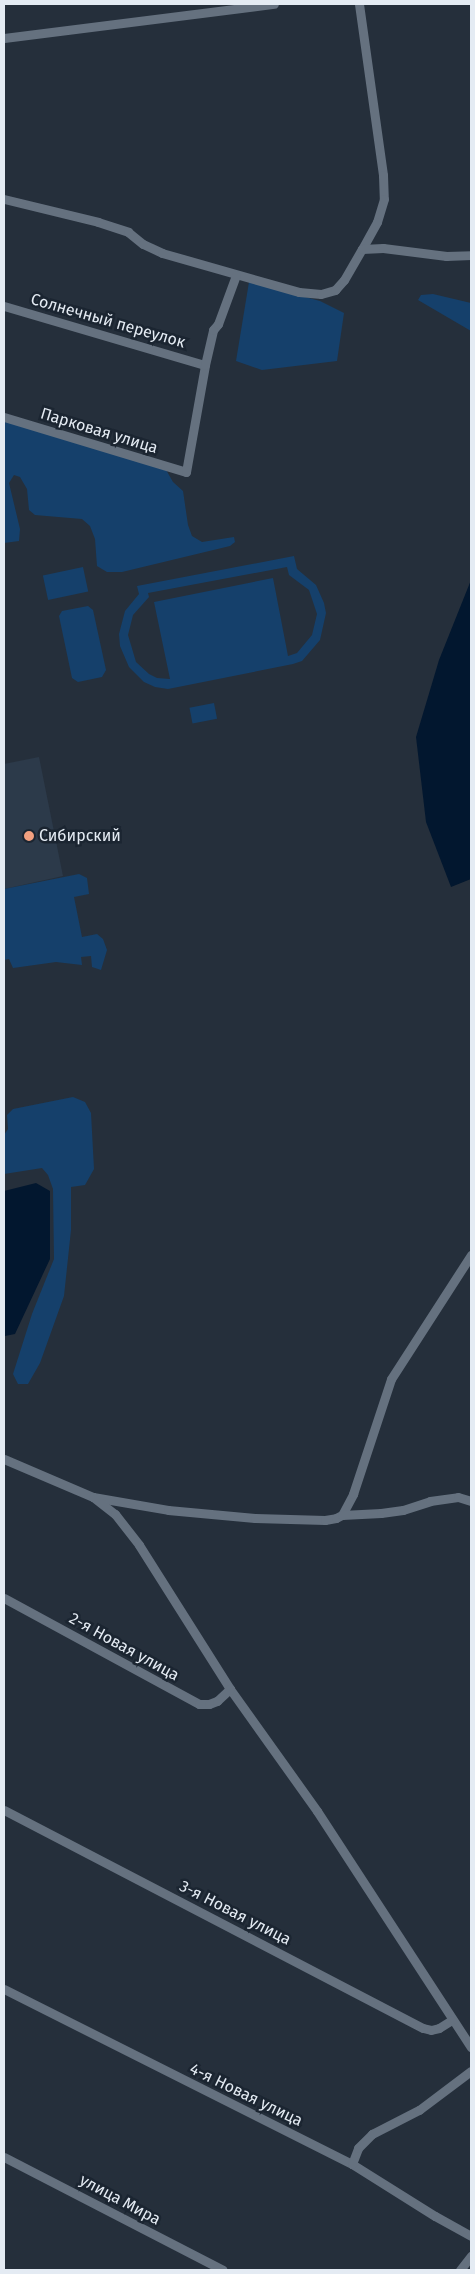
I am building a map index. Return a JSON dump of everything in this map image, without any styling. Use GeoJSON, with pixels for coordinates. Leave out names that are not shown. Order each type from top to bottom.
{"type":"FeatureCollection","features":[{"type":"Feature","properties":{"kind":"street"},"geometry":{"type":"LineString","coordinates":[[4,38],[274,4]]}},
{"type":"Feature","properties":{"kind":"street"},"geometry":{"type":"LineString","coordinates":[[4,199],[98,222],[128,232],[143,244],[162,253],[236,275],[299,292],[321,294],[335,290],[344,280],[377,222],[384,199],[383,175],[359,4]]}},
{"type":"Feature","properties":{"kind":"street"},"geometry":{"type":"LineString","coordinates":[[362,249],[383,248],[446,256],[471,255]]}},
{"type":"Feature","properties":{"kind":"street"},"geometry":{"type":"LineString","coordinates":[[205,365],[214,330],[236,275]]}},
{"type":"Feature","properties":{"kind":"street","name":"Солнечный переулок"},"geometry":{"type":"LineString","coordinates":[[4,306],[205,365]]}},
{"type":"Feature","properties":{"kind":"street","name":"Парковая улица"},"geometry":{"type":"LineString","coordinates":[[4,417],[186,472],[205,365]]}},
{"type":"Feature","properties":{"kind":"street"},"geometry":{"type":"LineString","coordinates":[[342,1515],[353,1494],[391,1379],[471,1255]]}},
{"type":"Feature","properties":{"kind":"street"},"geometry":{"type":"LineString","coordinates":[[4,1458],[94,1497],[168,1510],[255,1518],[325,1520],[342,1515],[403,1510],[430,1501],[458,1497],[471,1500]]}},
{"type":"Feature","properties":{"kind":"street"},"geometry":{"type":"LineString","coordinates":[[94,1497],[115,1514],[139,1545],[230,1689],[317,1811],[452,2020],[471,2046]]}},
{"type":"Feature","properties":{"kind":"street","name":"2-я Новая улица"},"geometry":{"type":"LineString","coordinates":[[4,1598],[199,1704],[217,1701],[230,1689]]}},
{"type":"Feature","properties":{"kind":"street","name":"3-я Новая улица"},"geometry":{"type":"LineString","coordinates":[[4,1810],[423,2028],[431,2030],[439,2028],[452,2020]]}},
{"type":"Feature","properties":{"kind":"street","name":"4-я Новая улица"},"geometry":{"type":"LineString","coordinates":[[4,1989],[352,2164],[435,2216],[471,2236]]}},
{"type":"Feature","properties":{"kind":"street"},"geometry":{"type":"LineString","coordinates":[[352,2164],[358,2148],[372,2134],[418,2110],[471,2071]]}},
{"type":"Feature","properties":{"kind":"street","name":"улица Мира"},"geometry":{"type":"LineString","coordinates":[[4,2157],[222,2270]]}},
{"type":"Feature","properties":{"kind":"street"},"geometry":{"type":"LineString","coordinates":[[460,2270],[471,2256]]}},
{"type":"Feature","properties":{"kind":"shaded area"},"geometry":{"type":"Polygon","coordinates":[[[249,282],[320,301],[344,313],[337,361],[262,370],[236,361],[249,282]]]}},
{"type":"Feature","properties":{"kind":"shaded area"},"geometry":{"type":"Polygon","coordinates":[[[433,294],[471,303],[471,331],[418,300],[421,295],[433,294]]]}},
{"type":"Feature","properties":{"kind":"shaded area"},"geometry":{"type":"Polygon","coordinates":[[[10,421],[165,468],[173,482],[183,491],[188,525],[192,536],[202,542],[234,537],[235,542],[230,546],[122,572],[107,572],[97,566],[95,539],[90,526],[82,519],[35,515],[29,510],[27,489],[20,477],[14,475],[9,483],[20,529],[19,541],[4,543],[4,422],[10,421]]]}},
{"type":"Feature","properties":{"kind":"shaded area"},"geometry":{"type":"Polygon","coordinates":[[[294,556],[297,569],[316,585],[326,613],[320,640],[302,661],[168,689],[155,687],[144,682],[129,667],[120,646],[119,634],[125,611],[139,594],[137,586],[294,556]],[[287,567],[148,593],[149,597],[133,615],[128,635],[136,662],[149,674],[157,678],[170,679],[154,602],[273,578],[288,656],[297,653],[312,635],[317,614],[309,590],[289,575],[287,567]]]}},
{"type":"Feature","properties":{"kind":"shaded area"},"geometry":{"type":"Polygon","coordinates":[[[83,567],[88,591],[48,600],[43,576],[83,567]]]}},
{"type":"Feature","properties":{"kind":"shaded area"},"geometry":{"type":"Polygon","coordinates":[[[471,580],[471,879],[451,887],[426,822],[416,737],[439,660],[471,580]]]}},
{"type":"Feature","properties":{"kind":"shaded area"},"geometry":{"type":"Polygon","coordinates":[[[88,606],[93,610],[106,670],[102,677],[78,682],[72,678],[59,616],[62,611],[88,606]]]}},
{"type":"Feature","properties":{"kind":"shaded area"},"geometry":{"type":"Polygon","coordinates":[[[214,703],[217,719],[193,723],[189,708],[214,703]]]}},
{"type":"Feature","properties":{"kind":"shaded area","name":"Сибирский"},"geometry":{"type":"Polygon","coordinates":[[[39,757],[63,876],[4,889],[4,764],[39,757]]]}},
{"type":"Feature","properties":{"kind":"shaded area"},"geometry":{"type":"Polygon","coordinates":[[[79,874],[87,878],[89,894],[74,897],[82,937],[97,934],[103,939],[107,950],[101,970],[92,967],[91,956],[81,957],[82,965],[56,962],[13,968],[9,959],[4,960],[4,889],[79,874]]]}},
{"type":"Feature","properties":{"kind":"shaded area"},"geometry":{"type":"Polygon","coordinates":[[[73,1097],[85,1102],[91,1113],[94,1169],[85,1185],[71,1187],[71,1230],[64,1296],[40,1363],[28,1384],[18,1384],[13,1374],[32,1314],[54,1259],[53,1189],[48,1175],[42,1168],[4,1174],[4,1135],[8,1129],[7,1115],[13,1109],[73,1097]]]}},
{"type":"Feature","properties":{"kind":"shaded area"},"geometry":{"type":"Polygon","coordinates":[[[36,1183],[50,1191],[50,1259],[15,1334],[5,1336],[4,1191],[36,1183]]]}},
{"type":"Feature","properties":{"kind":"place","name":"Сибирский"},"geometry":{"type":"Point","coordinates":[29,836]}}]}
